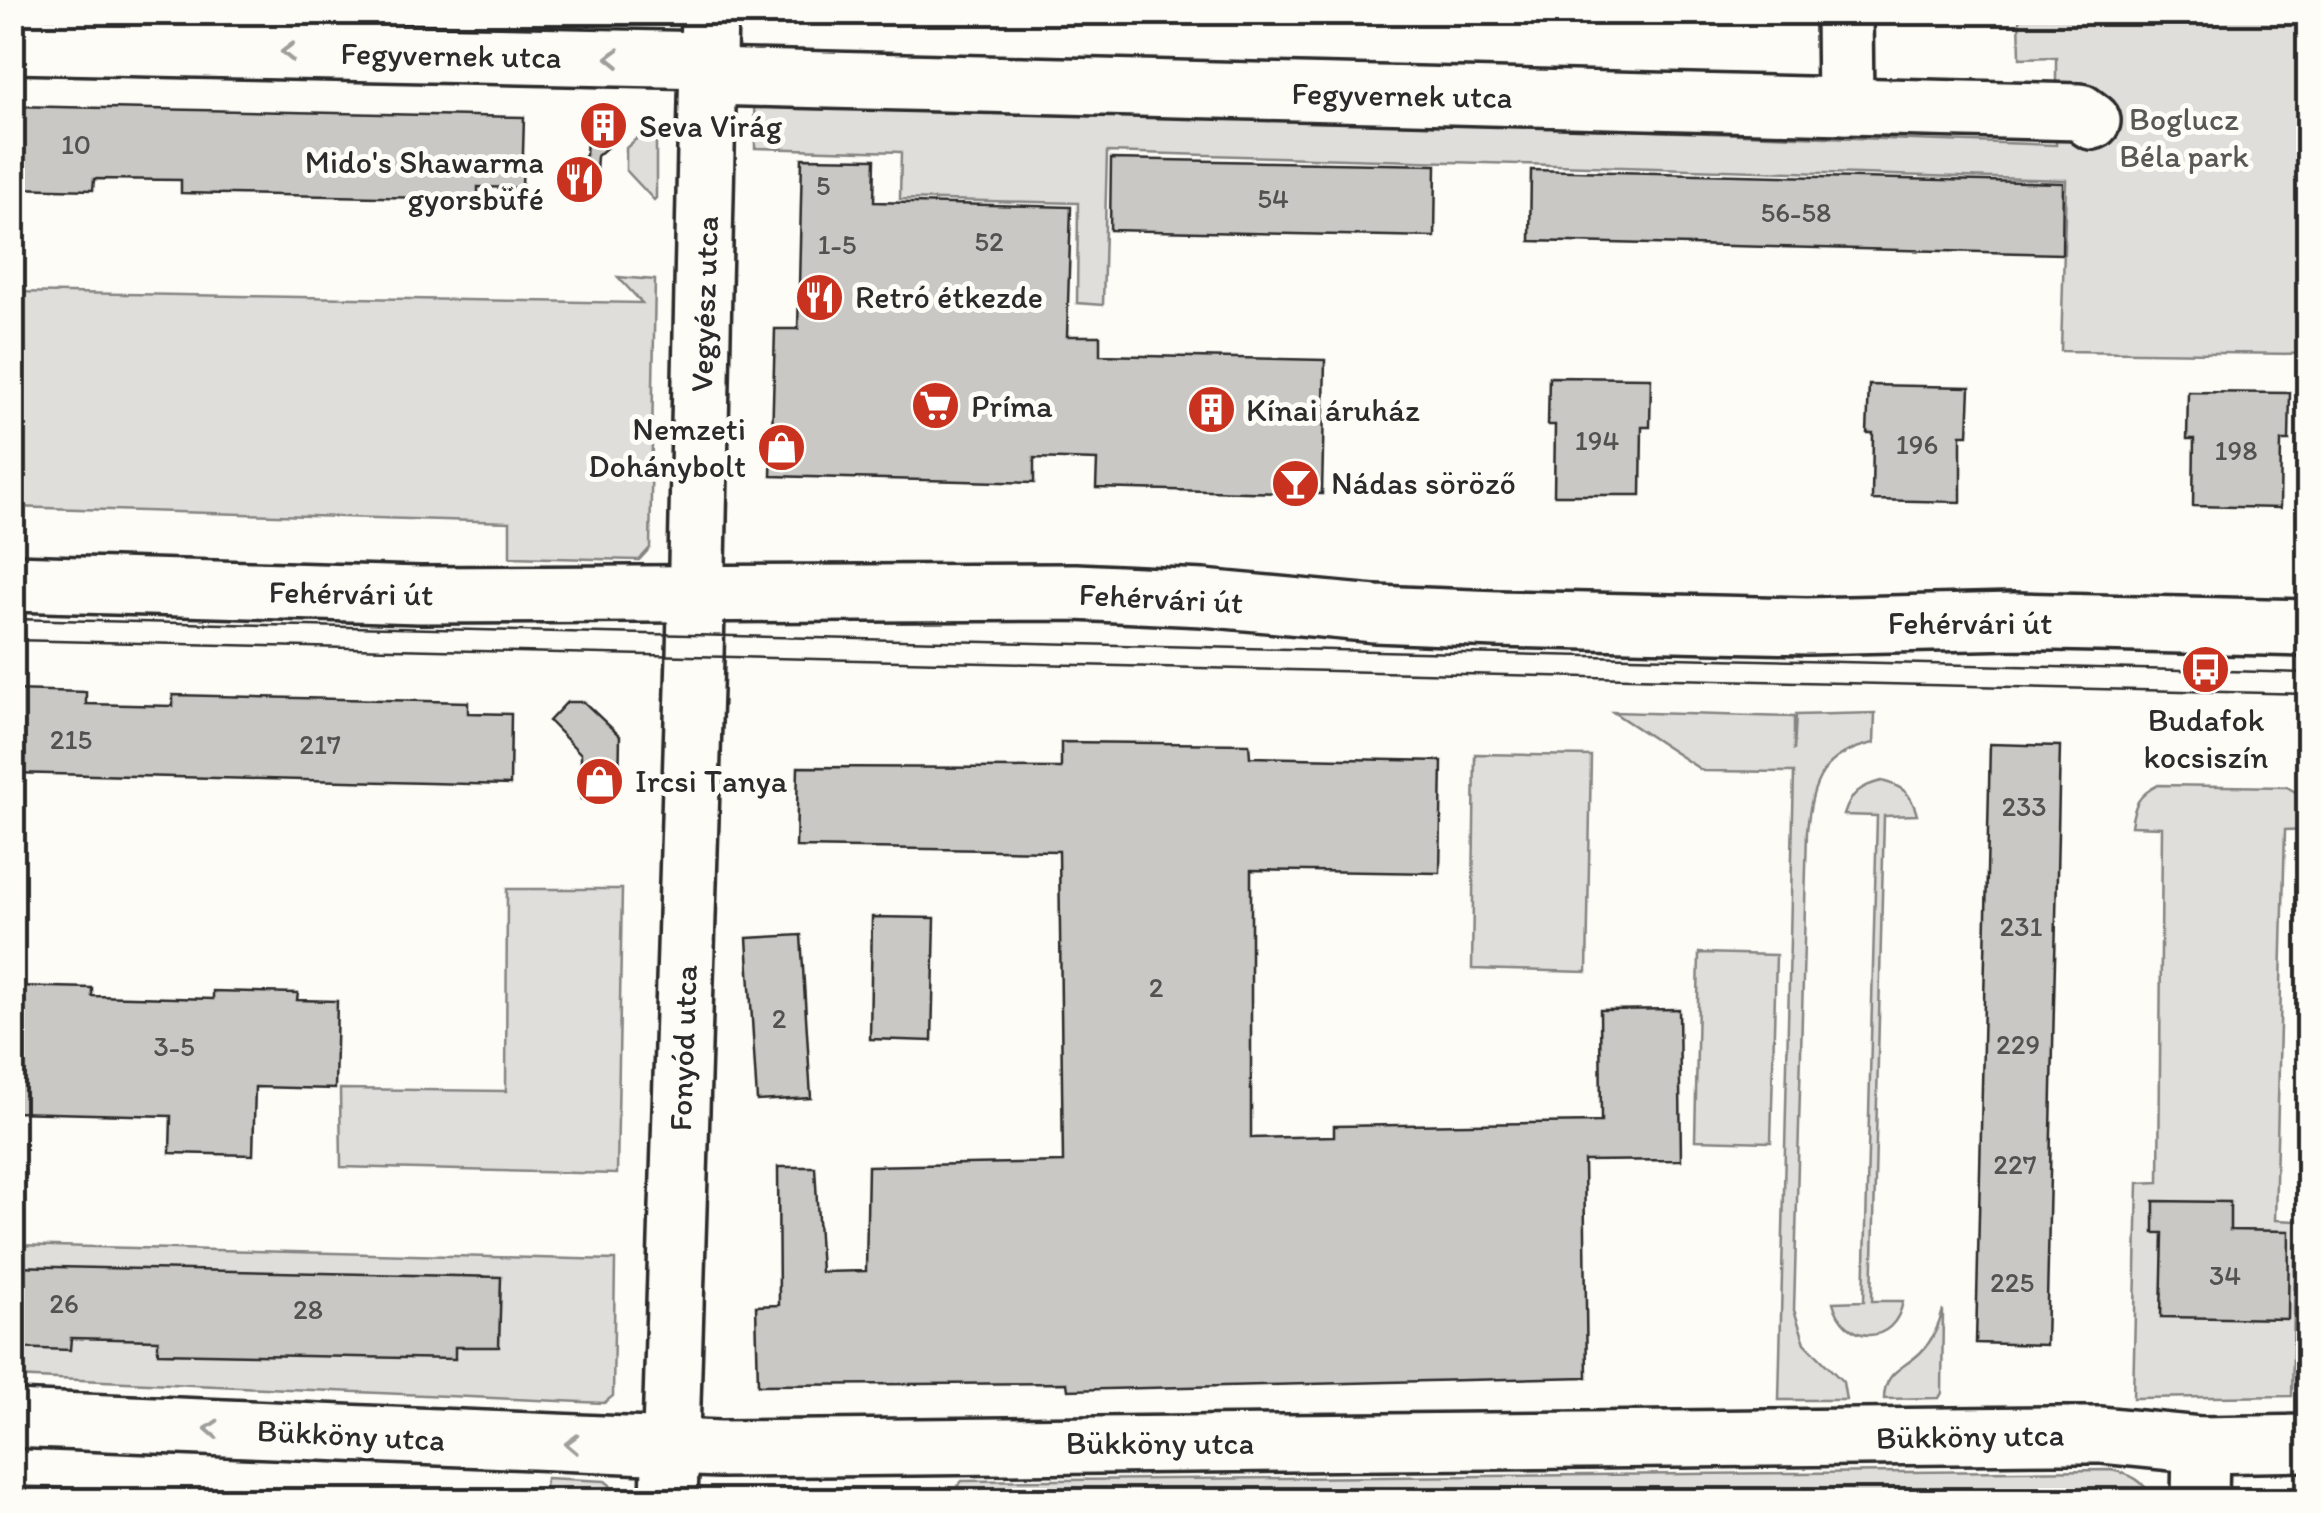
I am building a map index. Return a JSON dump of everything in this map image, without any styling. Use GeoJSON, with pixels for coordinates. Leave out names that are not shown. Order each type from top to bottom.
{"type":"FeatureCollection","features":[{"type":"Feature","properties":{"kind":"street"},"geometry":{"type":"LineString","coordinates":[[1844,12],[1845,106]]}},
{"type":"Feature","properties":{"kind":"street","name":"Fegyvernek utca"},"geometry":{"type":"LineString","coordinates":[[12,45],[710,50],[1845,106],[2080,112],[2092,121]]}},
{"type":"Feature","properties":{"kind":"street","name":"Vegyész utca"},"geometry":{"type":"LineString","coordinates":[[696,594],[710,50]]}},
{"type":"Feature","properties":{"kind":"street","name":"Fehérvári út"},"geometry":{"type":"LineString","coordinates":[[12,582],[401,594],[1075,592],[1497,619],[1806,626],[2015,621],[2308,628]]}},
{"type":"Feature","properties":{"kind":"street","name":"Fonyód utca"},"geometry":{"type":"LineString","coordinates":[[669,1500],[696,594]]}},
{"type":"Feature","properties":{"kind":"street","name":"Bükköny utca"},"geometry":{"type":"LineString","coordinates":[[12,1420],[720,1449],[2084,1435],[2201,1445],[2308,1443]]}},
{"type":"Feature","properties":{"kind":"street"},"geometry":{"type":"LineString","coordinates":[[2200,1500],[2201,1445]]}},
{"type":"Feature","properties":{"kind":"green space","name":"Boglucz Béla park"},"geometry":{"type":"Polygon","coordinates":[[[2019,13],[2308,13],[2308,354],[2061,351],[2066,180],[1107,152],[1103,305],[1077,303],[1078,203],[900,199],[901,152],[755,148],[754,100],[2056,145],[2056,57],[2020,58],[2019,13]]]}},
{"type":"Feature","properties":{"kind":"green space"},"geometry":{"type":"Polygon","coordinates":[[[656,121],[654,200],[626,170],[626,148],[656,121]]]}},
{"type":"Feature","properties":{"kind":"green space"},"geometry":{"type":"Polygon","coordinates":[[[618,277],[655,280],[650,548],[639,560],[510,557],[510,522],[13,507],[13,292],[642,303],[618,277]]]}},
{"type":"Feature","properties":{"kind":"green space"},"geometry":{"type":"Polygon","coordinates":[[[1613,712],[1794,717],[1794,751],[1796,715],[1875,713],[1874,743],[1842,754],[1823,772],[1812,798],[1807,831],[1794,1310],[1805,1343],[1843,1382],[1846,1400],[1779,1400],[1794,772],[1703,771],[1613,712]]]}},
{"type":"Feature","properties":{"kind":"green space"},"geometry":{"type":"Polygon","coordinates":[[[1475,754],[1591,756],[1587,972],[1472,969],[1475,754]]]}},
{"type":"Feature","properties":{"kind":"green space"},"geometry":{"type":"Polygon","coordinates":[[[1882,781],[1906,792],[1917,815],[1884,816],[1872,1301],[1903,1301],[1890,1327],[1869,1335],[1847,1326],[1833,1302],[1864,1301],[1877,816],[1844,815],[1857,792],[1882,781]]]}},
{"type":"Feature","properties":{"kind":"green space"},"geometry":{"type":"Polygon","coordinates":[[[2158,785],[2287,787],[2303,799],[2307,809],[2308,829],[2285,830],[2275,1220],[2296,1221],[2292,1396],[2133,1398],[2138,1183],[2159,1182],[2162,827],[2131,826],[2138,801],[2158,785]]]}},
{"type":"Feature","properties":{"kind":"green space"},"geometry":{"type":"Polygon","coordinates":[[[507,889],[622,889],[617,1174],[341,1167],[340,1089],[506,1091],[507,889]]]}},
{"type":"Feature","properties":{"kind":"green space"},"geometry":{"type":"Polygon","coordinates":[[[1699,953],[1776,955],[1771,1142],[1695,1140],[1699,953]]]}},
{"type":"Feature","properties":{"kind":"green space"},"geometry":{"type":"Polygon","coordinates":[[[13,1245],[615,1260],[613,1396],[604,1403],[13,1377],[13,1245]]]}},
{"type":"Feature","properties":{"kind":"green space"},"geometry":{"type":"Polygon","coordinates":[[[1943,1310],[1939,1398],[1884,1399],[1887,1382],[1925,1347],[1943,1310]]]}},
{"type":"Feature","properties":{"kind":"green space"},"geometry":{"type":"Polygon","coordinates":[[[2111,1470],[2136,1479],[2152,1500],[957,1500],[957,1487],[962,1481],[2111,1470]]]}},
{"type":"Feature","properties":{"kind":"green space"},"geometry":{"type":"Polygon","coordinates":[[[546,1478],[605,1481],[614,1500],[544,1500],[546,1478]]]}},
{"type":"Feature","properties":{"kind":"green space"},"geometry":{"type":"Polygon","coordinates":[[[13,1486],[399,1500],[13,1500],[13,1486]]]}},
{"type":"Feature","properties":{"kind":"building"},"geometry":{"type":"Polygon","coordinates":[[[12,106],[524,117],[522,188],[478,187],[478,199],[181,193],[181,180],[94,179],[93,190],[12,188],[12,106]]]}},
{"type":"Feature","properties":{"kind":"building"},"geometry":{"type":"Polygon","coordinates":[[[598,110],[612,111],[621,120],[621,135],[597,156],[595,187],[579,204],[555,179],[586,155],[588,119],[598,110]]]}},
{"type":"Feature","properties":{"kind":"building"},"geometry":{"type":"Polygon","coordinates":[[[802,158],[875,159],[874,202],[1071,207],[1067,336],[1100,336],[1100,355],[1325,360],[1322,494],[1096,488],[1097,460],[1034,458],[1034,483],[771,476],[775,329],[798,329],[802,158]]]}},
{"type":"Feature","properties":{"kind":"building"},"geometry":{"type":"Polygon","coordinates":[[[1111,159],[1436,165],[1435,237],[1110,230],[1111,159]]]}},
{"type":"Feature","properties":{"kind":"building"},"geometry":{"type":"Polygon","coordinates":[[[1531,170],[2063,183],[2062,254],[1530,241],[1531,170]]]}},
{"type":"Feature","properties":{"kind":"building"},"geometry":{"type":"Polygon","coordinates":[[[1549,377],[1651,378],[1650,427],[1642,427],[1641,495],[1554,495],[1555,425],[1548,425],[1549,377]]]}},
{"type":"Feature","properties":{"kind":"building"},"geometry":{"type":"Polygon","coordinates":[[[1869,385],[1970,387],[1968,435],[1961,435],[1961,502],[1872,500],[1873,433],[1867,433],[1869,385]]]}},
{"type":"Feature","properties":{"kind":"building"},"geometry":{"type":"Polygon","coordinates":[[[2188,392],[2290,393],[2289,441],[2281,441],[2280,508],[2193,506],[2194,439],[2187,439],[2188,392]]]}},
{"type":"Feature","properties":{"kind":"building"},"geometry":{"type":"Polygon","coordinates":[[[12,690],[86,692],[86,704],[173,706],[173,695],[468,702],[468,713],[511,714],[510,785],[12,773],[12,690]]]}},
{"type":"Feature","properties":{"kind":"building"},"geometry":{"type":"Polygon","coordinates":[[[567,702],[584,702],[620,736],[619,789],[609,799],[581,799],[581,754],[549,721],[567,702]]]}},
{"type":"Feature","properties":{"kind":"building"},"geometry":{"type":"Polygon","coordinates":[[[1061,742],[1249,744],[1250,757],[1442,761],[1440,873],[1251,870],[1251,1138],[1334,1136],[1334,1126],[1601,1122],[1600,1010],[1679,1009],[1681,1160],[1584,1161],[1587,1377],[1068,1390],[1067,1383],[758,1385],[756,1306],[779,1305],[778,1167],[815,1167],[821,1272],[866,1271],[868,1166],[1063,1162],[1059,851],[796,847],[798,767],[1061,768],[1061,742]]]}},
{"type":"Feature","properties":{"kind":"building"},"geometry":{"type":"Polygon","coordinates":[[[1990,744],[2060,746],[2046,1345],[1976,1343],[1990,744]]]}},
{"type":"Feature","properties":{"kind":"building"},"geometry":{"type":"Polygon","coordinates":[[[872,917],[935,918],[932,1041],[870,1039],[872,917]]]}},
{"type":"Feature","properties":{"kind":"building"},"geometry":{"type":"Polygon","coordinates":[[[801,935],[811,1098],[757,1101],[747,938],[801,935]]]}},
{"type":"Feature","properties":{"kind":"building"},"geometry":{"type":"Polygon","coordinates":[[[12,986],[92,988],[92,996],[213,999],[213,991],[298,993],[297,1000],[337,1001],[335,1089],[255,1087],[253,1155],[170,1153],[171,1116],[12,1112],[12,986]]]}},
{"type":"Feature","properties":{"kind":"building"},"geometry":{"type":"Polygon","coordinates":[[[2154,1201],[2230,1202],[2230,1230],[2289,1231],[2288,1319],[2161,1317],[2163,1233],[2154,1233],[2154,1201]]]}},
{"type":"Feature","properties":{"kind":"building"},"geometry":{"type":"Polygon","coordinates":[[[12,1266],[501,1277],[499,1347],[455,1347],[455,1359],[158,1353],[158,1340],[71,1338],[70,1350],[12,1348],[12,1266]]]}},
{"type":"Feature","properties":{"kind":"tram line"},"geometry":{"type":"LineString","coordinates":[[12,619],[2308,673]]}},
{"type":"Feature","properties":{"kind":"tram line"},"geometry":{"type":"LineString","coordinates":[[12,640],[2308,694]]}},
{"type":"Feature","properties":{"kind":"place","name":"Seva Virág"},"geometry":{"type":"Point","coordinates":[604,126]}},
{"type":"Feature","properties":{"kind":"place","name":"Mido's Shawarma gyorsbüfé"},"geometry":{"type":"Point","coordinates":[579,180]}},
{"type":"Feature","properties":{"kind":"place","name":"Retró étkezde"},"geometry":{"type":"Point","coordinates":[820,297]}},
{"type":"Feature","properties":{"kind":"place","name":"Príma"},"geometry":{"type":"Point","coordinates":[936,406]}},
{"type":"Feature","properties":{"kind":"place","name":"Kínai áruház"},"geometry":{"type":"Point","coordinates":[1211,410]}},
{"type":"Feature","properties":{"kind":"place","name":"Nemzeti Dohánybolt"},"geometry":{"type":"Point","coordinates":[781,447]}},
{"type":"Feature","properties":{"kind":"place","name":"Nádas söröző"},"geometry":{"type":"Point","coordinates":[1296,483]}},
{"type":"Feature","properties":{"kind":"place","name":"Budafok kocsiszín"},"geometry":{"type":"Point","coordinates":[2206,670]}},
{"type":"Feature","properties":{"kind":"place","name":"Ircsi Tanya"},"geometry":{"type":"Point","coordinates":[600,781]}}]}
